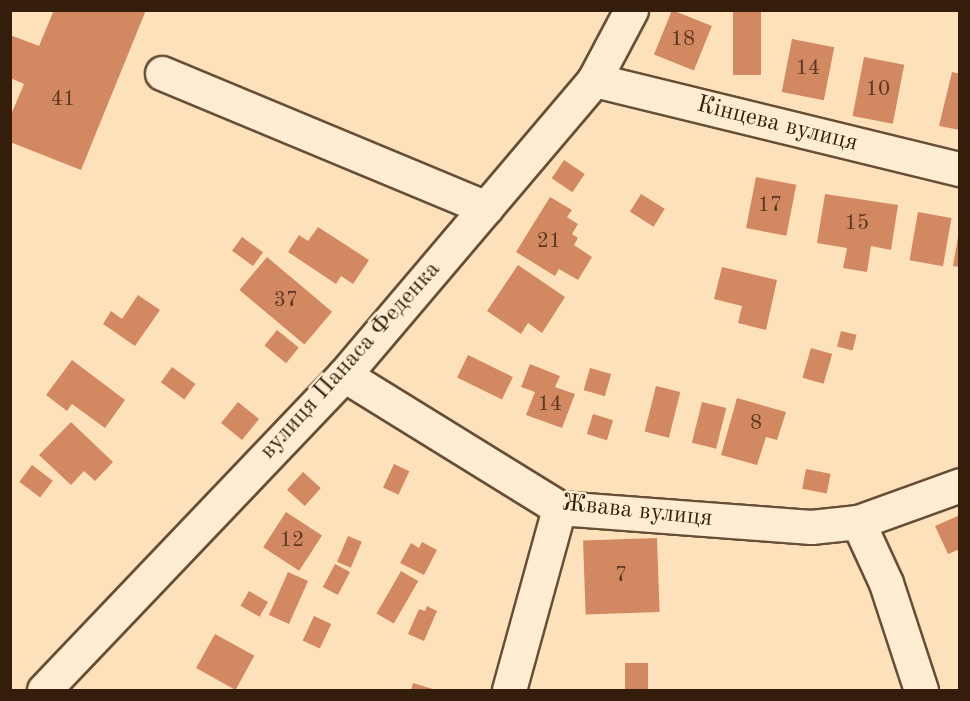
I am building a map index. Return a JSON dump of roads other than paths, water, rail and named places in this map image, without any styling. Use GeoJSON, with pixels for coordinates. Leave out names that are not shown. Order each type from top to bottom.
{"type":"FeatureCollection","features":[{"type":"Feature","properties":{"kind":"street","name":"вулиця Панаса Феденка"},"geometry":{"type":"LineString","coordinates":[[44,690],[344,375],[594,80],[631,10]]}},
{"type":"Feature","properties":{"kind":"street"},"geometry":{"type":"LineString","coordinates":[[162,73],[486,208]]}},
{"type":"Feature","properties":{"kind":"street","name":"Кінцева вулиця"},"geometry":{"type":"LineString","coordinates":[[594,80],[960,169]]}},
{"type":"Feature","properties":{"kind":"street","name":"Жвава вулиця"},"geometry":{"type":"LineString","coordinates":[[344,375],[559,508],[811,527],[858,522],[960,485]]}},
{"type":"Feature","properties":{"kind":"street"},"geometry":{"type":"LineString","coordinates":[[509,690],[559,508]]}},
{"type":"Feature","properties":{"kind":"street"},"geometry":{"type":"LineString","coordinates":[[858,522],[886,583],[921,690]]}}]}
